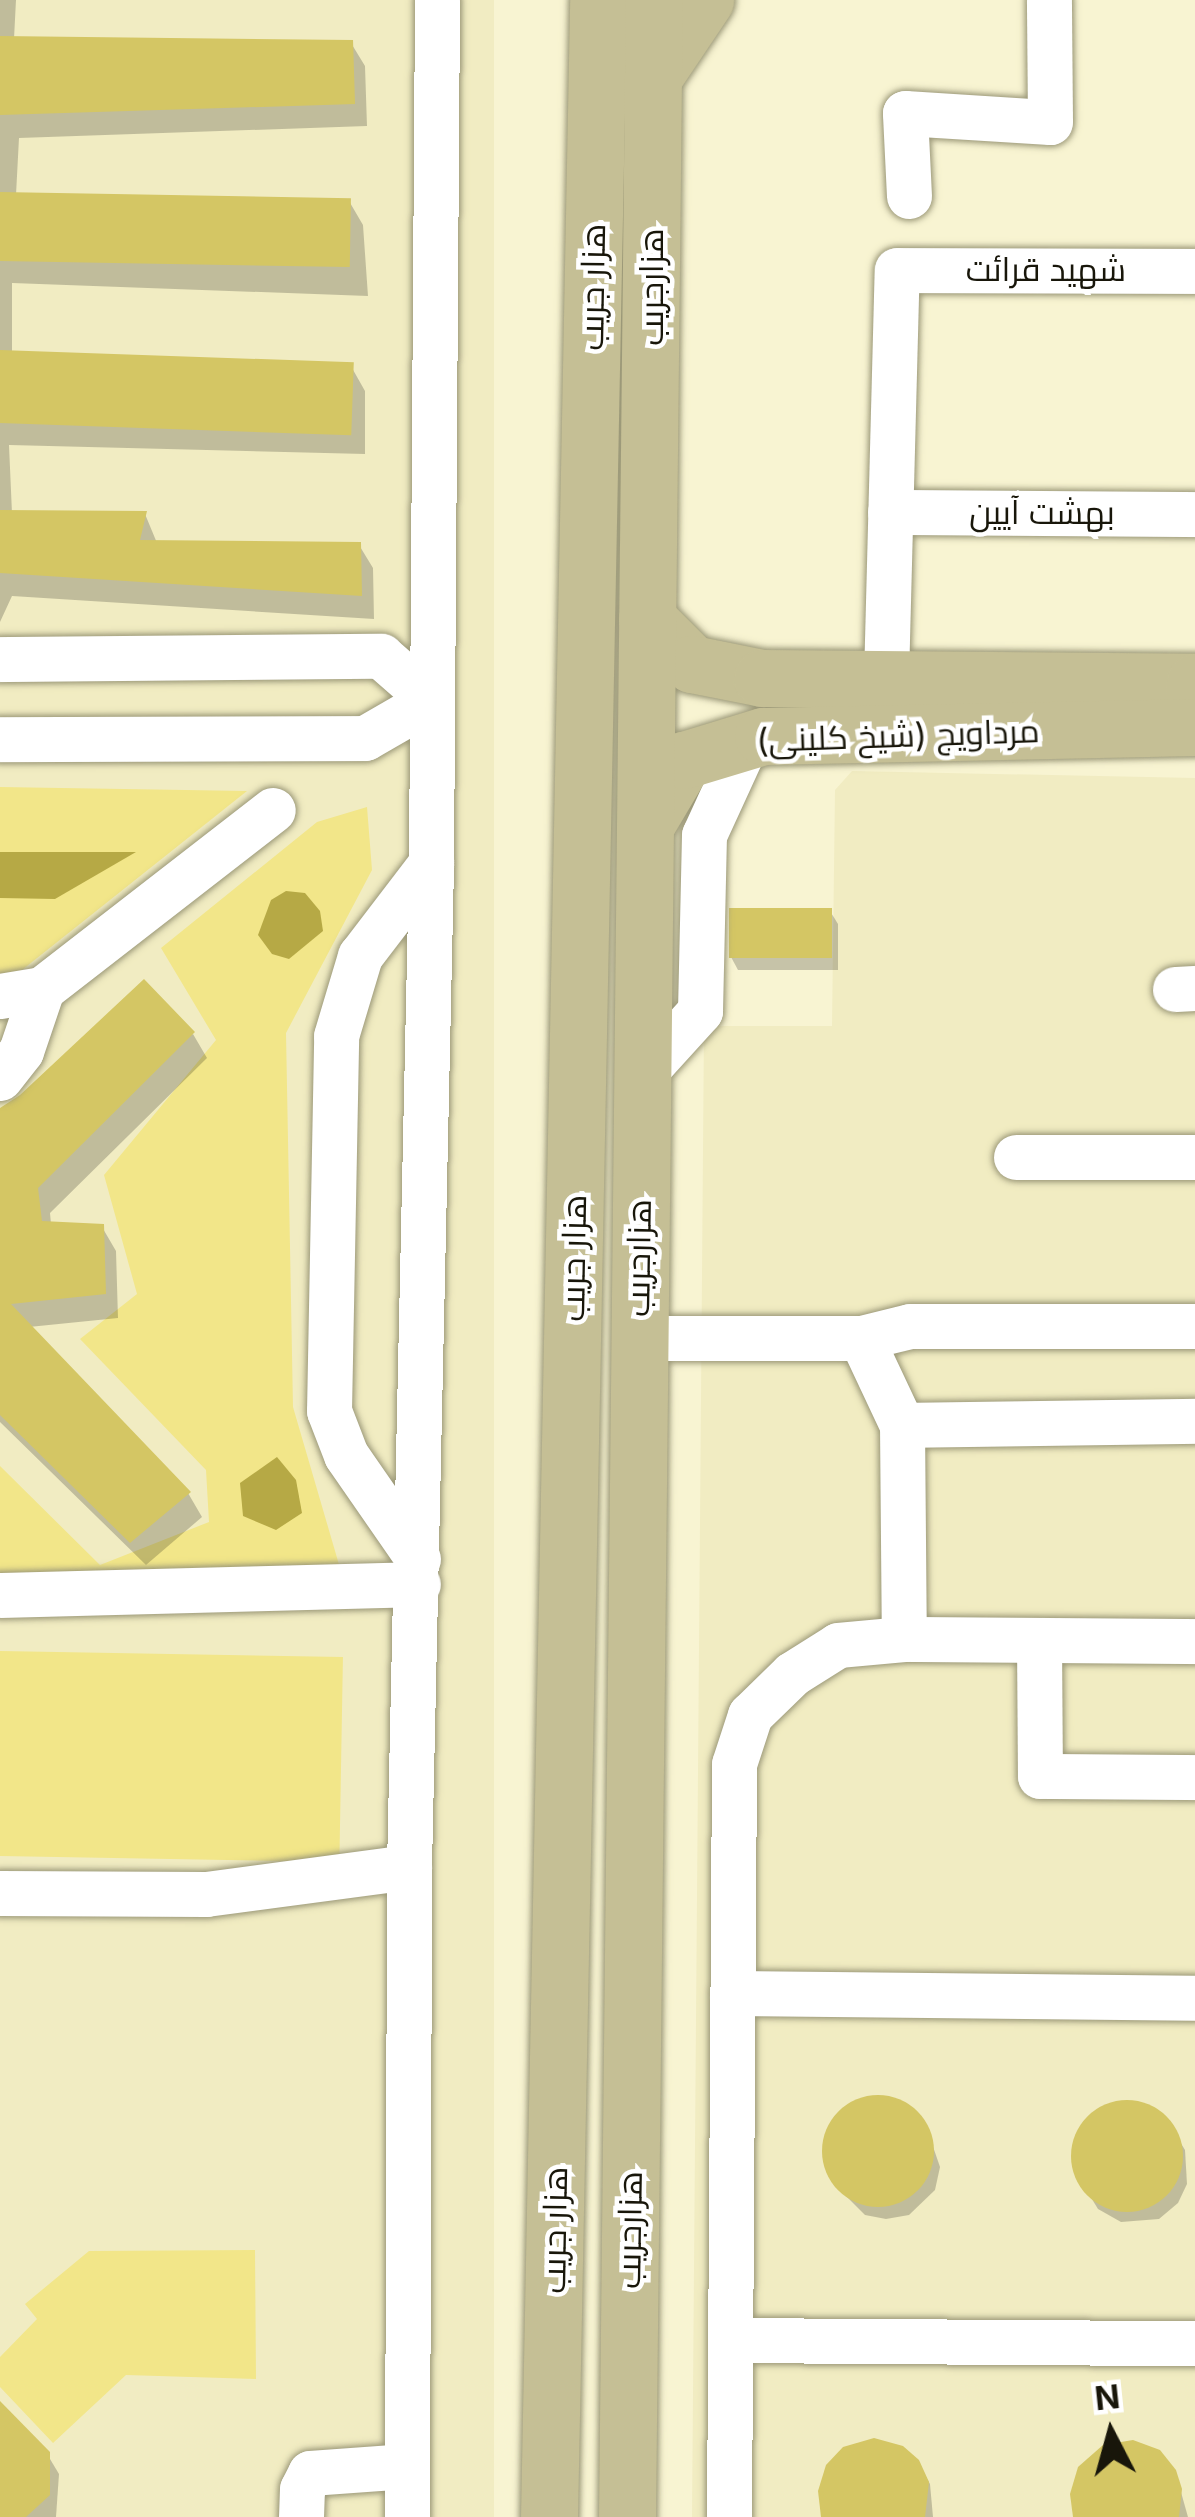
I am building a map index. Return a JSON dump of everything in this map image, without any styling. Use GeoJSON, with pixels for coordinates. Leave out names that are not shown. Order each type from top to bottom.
{"type":"FeatureCollection","features":[{"type":"Feature","properties":{"kind":"main road","name":"هزار جریب"},"geometry":{"type":"LineString","coordinates":[[550,2517],[598,0]]}},
{"type":"Feature","properties":{"kind":"main road","name":"هزارجریب"},"geometry":{"type":"LineString","coordinates":[[627,2517],[654,0]]}},
{"type":"Feature","properties":{"kind":"main road"},"geometry":{"type":"LineString","coordinates":[[654,76],[705,0]]}},
{"type":"Feature","properties":{"kind":"main road","name":"مرداویج (شیخ کلینی)"},"geometry":{"type":"LineString","coordinates":[[647,619],[692,664],[762,678],[886,678],[1194,712]]}},
{"type":"Feature","properties":{"kind":"main road","name":"مرداویج (شیخ کلینی)"},"geometry":{"type":"LineString","coordinates":[[643,829],[684,760],[763,736],[1194,712]]}},
{"type":"Feature","properties":{"kind":"street"},"geometry":{"type":"LineString","coordinates":[[406,2517],[410,1867],[431,862],[437,0]]}},
{"type":"Feature","properties":{"kind":"street"},"geometry":{"type":"LineString","coordinates":[[909,196],[904,112],[1050,122],[1049,0]]}},
{"type":"Feature","properties":{"kind":"street","name":"شهید قرائت"},"geometry":{"type":"LineString","coordinates":[[890,512],[897,270],[1195,271]]}},
{"type":"Feature","properties":{"kind":"street"},"geometry":{"type":"LineString","coordinates":[[886,678],[890,512]]}},
{"type":"Feature","properties":{"kind":"street","name":"بهشت آیین"},"geometry":{"type":"LineString","coordinates":[[890,512],[1195,514]]}},
{"type":"Feature","properties":{"kind":"street"},"geometry":{"type":"LineString","coordinates":[[0,659],[381,656],[431,700]]}},
{"type":"Feature","properties":{"kind":"street"},"geometry":{"type":"LineString","coordinates":[[0,739],[365,738],[431,700]]}},
{"type":"Feature","properties":{"kind":"street"},"geometry":{"type":"LineString","coordinates":[[641,1076],[700,1011],[704,835],[747,741]]}},
{"type":"Feature","properties":{"kind":"street"},"geometry":{"type":"LineString","coordinates":[[0,1078],[21,1051],[21,993],[273,810]]}},
{"type":"Feature","properties":{"kind":"street"},"geometry":{"type":"LineString","coordinates":[[418,1571],[346,1455],[329,1411],[335,1083],[336,1036],[361,956],[431,862]]}},
{"type":"Feature","properties":{"kind":"street"},"geometry":{"type":"LineString","coordinates":[[1016,1156],[1195,1157]]}},
{"type":"Feature","properties":{"kind":"street"},"geometry":{"type":"LineString","coordinates":[[638,1338],[861,1338],[910,1326],[1195,1326]]}},
{"type":"Feature","properties":{"kind":"street"},"geometry":{"type":"LineString","coordinates":[[861,1338],[902,1425],[904,1639]]}},
{"type":"Feature","properties":{"kind":"street"},"geometry":{"type":"LineString","coordinates":[[902,1425],[1195,1421]]}},
{"type":"Feature","properties":{"kind":"street"},"geometry":{"type":"LineString","coordinates":[[0,1595],[418,1571]]}},
{"type":"Feature","properties":{"kind":"street"},"geometry":{"type":"LineString","coordinates":[[728,2517],[734,1764],[751,1715],[792,1674],[838,1645],[904,1639],[1195,1641]]}},
{"type":"Feature","properties":{"kind":"street"},"geometry":{"type":"LineString","coordinates":[[1039,1640],[1040,1776],[1195,1777]]}},
{"type":"Feature","properties":{"kind":"street"},"geometry":{"type":"LineString","coordinates":[[0,1928],[19,1893],[206,1894],[410,1867]]}},
{"type":"Feature","properties":{"kind":"street"},"geometry":{"type":"LineString","coordinates":[[732,1993],[1195,1999]]}},
{"type":"Feature","properties":{"kind":"street"},"geometry":{"type":"LineString","coordinates":[[730,2340],[1195,2343]]}},
{"type":"Feature","properties":{"kind":"street"},"geometry":{"type":"LineString","coordinates":[[302,2517],[302,2489],[310,2473],[407,2466]]}},
{"type":"Feature","properties":{"kind":"shaded area"},"geometry":{"type":"Polygon","coordinates":[[[0,0],[494,0],[494,2517],[0,2517],[0,0]]]}},
{"type":"Feature","properties":{"kind":"shaded area"},"geometry":{"type":"Polygon","coordinates":[[[852,771],[1195,778],[1195,2517],[692,2517],[704,1026],[832,1026],[835,790],[852,771]]]}},
{"type":"Feature","properties":{"kind":"shaded area"},"geometry":{"type":"Polygon","coordinates":[[[0,787],[247,791],[17,974],[0,974],[0,787]]]}},
{"type":"Feature","properties":{"kind":"shaded area"},"geometry":{"type":"Polygon","coordinates":[[[367,807],[372,870],[286,1033],[293,1407],[340,1568],[0,1577],[0,1466],[100,1565],[209,1522],[206,1470],[80,1339],[137,1294],[104,1175],[216,1040],[161,948],[317,822],[367,807]]]}},
{"type":"Feature","properties":{"kind":"shaded area"},"geometry":{"type":"Polygon","coordinates":[[[0,852],[136,852],[55,899],[0,898],[0,852]]]}},
{"type":"Feature","properties":{"kind":"shaded area"},"geometry":{"type":"Polygon","coordinates":[[[286,891],[305,893],[320,911],[323,931],[289,959],[272,954],[258,935],[271,900],[286,891]]]}},
{"type":"Feature","properties":{"kind":"shaded area"},"geometry":{"type":"Polygon","coordinates":[[[277,1457],[296,1480],[302,1513],[276,1530],[243,1516],[240,1483],[277,1457]]]}},
{"type":"Feature","properties":{"kind":"shaded area"},"geometry":{"type":"Polygon","coordinates":[[[0,1651],[343,1657],[339,1862],[0,1856],[0,1651]]]}},
{"type":"Feature","properties":{"kind":"shaded area"},"geometry":{"type":"Polygon","coordinates":[[[255,2250],[256,2379],[126,2375],[53,2443],[0,2387],[0,2357],[37,2319],[25,2304],[89,2251],[255,2250]]]}},
{"type":"Feature","properties":{"kind":"building"},"geometry":{"type":"Polygon","coordinates":[[[0,36],[353,40],[355,104],[0,115],[0,36]]]}},
{"type":"Feature","properties":{"kind":"building"},"geometry":{"type":"Polygon","coordinates":[[[0,192],[351,198],[350,267],[0,261],[0,192]]]}},
{"type":"Feature","properties":{"kind":"building"},"geometry":{"type":"Polygon","coordinates":[[[0,350],[354,362],[351,435],[0,423],[0,350]]]}},
{"type":"Feature","properties":{"kind":"building"},"geometry":{"type":"Polygon","coordinates":[[[0,510],[147,511],[140,540],[361,542],[362,596],[0,573],[0,510]]]}},
{"type":"Feature","properties":{"kind":"building"},"geometry":{"type":"Polygon","coordinates":[[[729,908],[832,908],[832,958],[729,958],[729,908]]]}},
{"type":"Feature","properties":{"kind":"building"},"geometry":{"type":"Polygon","coordinates":[[[144,979],[195,1032],[38,1188],[42,1221],[104,1224],[106,1294],[11,1304],[191,1492],[130,1543],[0,1415],[0,1108],[20,1095],[144,979]]]}},
{"type":"Feature","properties":{"kind":"building"},"geometry":{"type":"Polygon","coordinates":[[[878,2095],[900,2099],[918,2111],[930,2129],[934,2151],[930,2173],[918,2191],[900,2203],[878,2207],[856,2203],[838,2191],[826,2173],[822,2151],[826,2129],[838,2111],[856,2099],[878,2095]]]}},
{"type":"Feature","properties":{"kind":"building"},"geometry":{"type":"Polygon","coordinates":[[[1127,2100],[1149,2104],[1167,2116],[1179,2134],[1183,2156],[1179,2178],[1167,2196],[1149,2208],[1127,2212],[1105,2208],[1087,2196],[1075,2178],[1071,2156],[1075,2134],[1087,2116],[1105,2104],[1127,2100]]]}},
{"type":"Feature","properties":{"kind":"building"},"geometry":{"type":"Polygon","coordinates":[[[0,2401],[50,2452],[50,2495],[26,2517],[0,2517],[0,2401]]]}},
{"type":"Feature","properties":{"kind":"building"},"geometry":{"type":"Polygon","coordinates":[[[874,2438],[903,2446],[919,2460],[929,2482],[925,2517],[821,2517],[818,2491],[826,2465],[843,2447],[874,2438]]]}},
{"type":"Feature","properties":{"kind":"building"},"geometry":{"type":"Polygon","coordinates":[[[1133,2440],[1160,2450],[1176,2470],[1182,2489],[1179,2517],[1073,2517],[1070,2494],[1078,2467],[1103,2445],[1133,2440]]]}}]}
